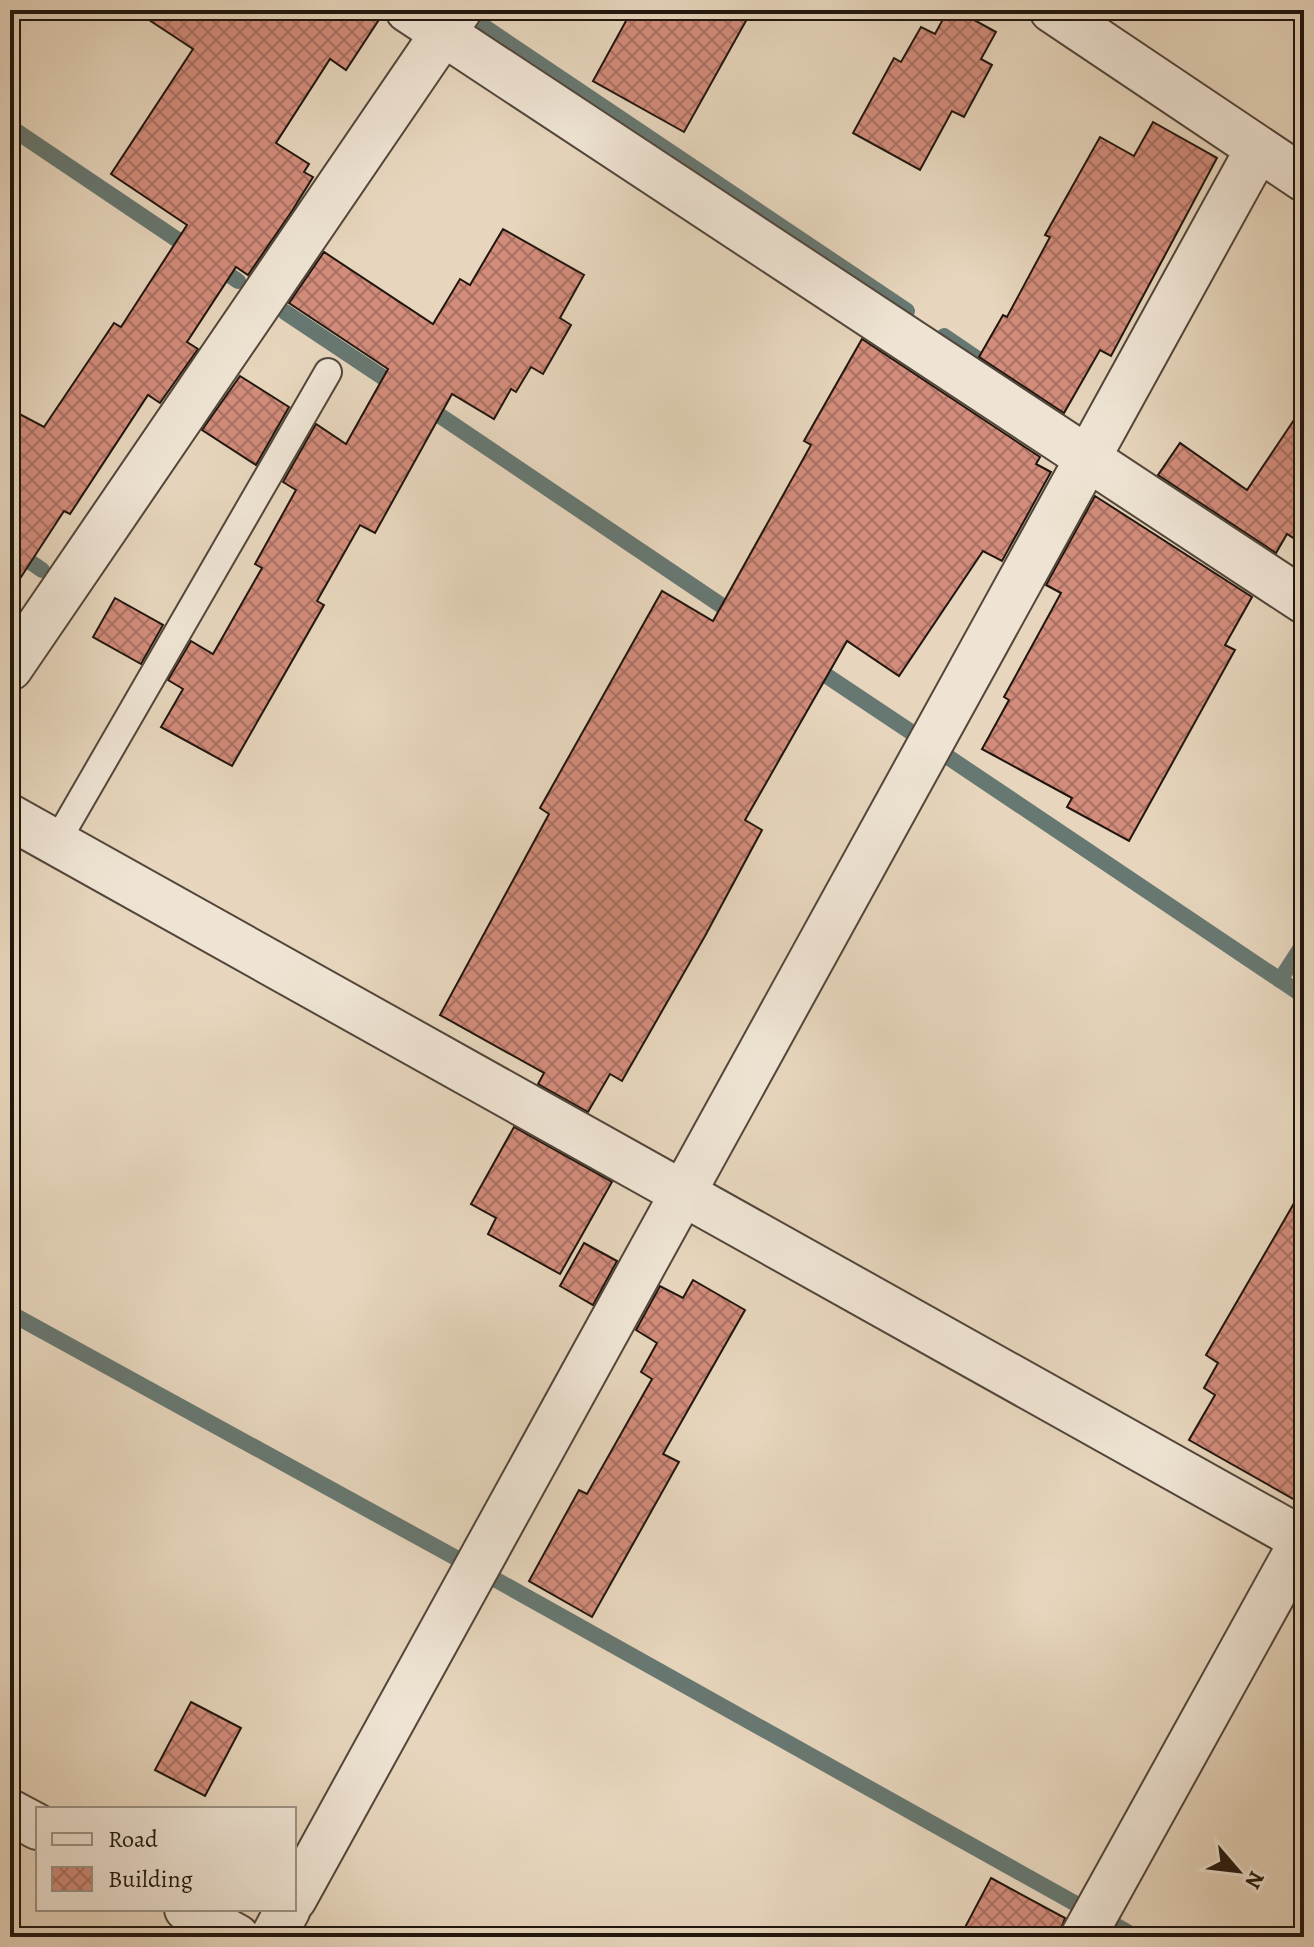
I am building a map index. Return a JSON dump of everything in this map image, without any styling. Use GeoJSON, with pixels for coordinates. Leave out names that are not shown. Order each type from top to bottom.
{"type":"FeatureCollection","features":[{"type":"Feature","properties":{"kind":"street"},"geometry":{"type":"LineString","coordinates":[[1052,10],[1304,179]]}},
{"type":"Feature","properties":{"kind":"street"},"geometry":{"type":"LineString","coordinates":[[10,668],[437,18],[1304,601]]}},
{"type":"Feature","properties":{"kind":"street"},"geometry":{"type":"LineString","coordinates":[[296,1895],[1258,149]]}},
{"type":"Feature","properties":{"kind":"street"},"geometry":{"type":"LineString","coordinates":[[10,817],[1303,1543],[1083,1937]]}},
{"type":"Feature","properties":{"kind":"street"},"geometry":{"type":"LineString","coordinates":[[10,1812],[36,1826]]}},
{"type":"Feature","properties":{"kind":"street"},"geometry":{"type":"LineString","coordinates":[[191,1911],[237,1937]]}},
{"type":"Feature","properties":{"kind":"street"},"geometry":{"type":"LineString","coordinates":[[273,1937],[287,1911]]}},
{"type":"Feature","properties":{"kind":"lane"},"geometry":{"type":"LineString","coordinates":[[56,843],[328,372]]}},
{"type":"Feature","properties":{"kind":"building"},"geometry":{"type":"Polygon","coordinates":[[[134,10],[384,12],[346,70],[330,59],[276,143],[309,164],[304,172],[313,177],[292,211],[248,275],[236,267],[187,342],[198,349],[160,403],[148,395],[70,514],[64,511],[10,594],[10,409],[44,427],[114,323],[121,327],[187,225],[111,174],[193,49],[134,10]]]}},
{"type":"Feature","properties":{"kind":"building"},"geometry":{"type":"Polygon","coordinates":[[[632,10],[752,10],[684,132],[593,81],[632,10]]]}},
{"type":"Feature","properties":{"kind":"building"},"geometry":{"type":"Polygon","coordinates":[[[948,10],[956,10],[996,32],[981,59],[992,65],[964,117],[952,111],[920,170],[853,133],[894,58],[901,62],[921,27],[935,34],[948,10]]]}},
{"type":"Feature","properties":{"kind":"building"},"geometry":{"type":"Polygon","coordinates":[[[1153,122],[1217,158],[1111,356],[1100,350],[1064,413],[979,357],[1003,315],[1007,317],[1050,237],[1045,235],[1100,137],[1134,156],[1153,122]]]}},
{"type":"Feature","properties":{"kind":"building"},"geometry":{"type":"Polygon","coordinates":[[[503,229],[584,275],[560,318],[571,325],[543,374],[531,367],[516,392],[511,389],[494,419],[452,394],[375,533],[360,525],[317,601],[324,605],[232,766],[161,727],[183,689],[168,680],[191,641],[213,654],[262,568],[255,564],[296,490],[283,482],[316,424],[346,444],[388,369],[289,303],[324,252],[433,324],[460,279],[470,285],[503,229]]]}},
{"type":"Feature","properties":{"kind":"building"},"geometry":{"type":"Polygon","coordinates":[[[862,339],[1040,457],[1036,464],[1051,472],[1002,561],[983,551],[899,676],[847,641],[745,820],[762,830],[705,936],[622,1081],[610,1074],[588,1112],[538,1084],[544,1073],[440,1015],[549,814],[540,808],[662,591],[713,621],[811,445],[804,441],[862,339]]]}},
{"type":"Feature","properties":{"kind":"building"},"geometry":{"type":"Polygon","coordinates":[[[240,376],[289,407],[256,465],[202,430],[240,376]]]}},
{"type":"Feature","properties":{"kind":"building"},"geometry":{"type":"Polygon","coordinates":[[[1304,405],[1304,545],[1287,534],[1276,553],[1158,475],[1180,443],[1247,490],[1304,405]]]}},
{"type":"Feature","properties":{"kind":"building"},"geometry":{"type":"Polygon","coordinates":[[[1095,496],[1252,597],[1225,645],[1235,650],[1129,841],[1067,807],[1072,798],[982,749],[1009,700],[1004,697],[1061,593],[1046,585],[1095,496]]]}},
{"type":"Feature","properties":{"kind":"building"},"geometry":{"type":"Polygon","coordinates":[[[115,598],[163,625],[141,664],[93,637],[115,598]]]}},
{"type":"Feature","properties":{"kind":"building"},"geometry":{"type":"Polygon","coordinates":[[[514,1127],[612,1182],[560,1274],[488,1234],[496,1218],[471,1204],[514,1127]]]}},
{"type":"Feature","properties":{"kind":"building"},"geometry":{"type":"Polygon","coordinates":[[[1304,1186],[1304,1505],[1189,1440],[1215,1395],[1204,1388],[1218,1363],[1206,1355],[1304,1186]]]}},
{"type":"Feature","properties":{"kind":"building"},"geometry":{"type":"Polygon","coordinates":[[[584,1243],[617,1261],[593,1305],[560,1286],[584,1243]]]}},
{"type":"Feature","properties":{"kind":"building"},"geometry":{"type":"Polygon","coordinates":[[[693,1280],[745,1310],[663,1454],[679,1462],[592,1617],[529,1581],[579,1490],[587,1494],[652,1379],[641,1372],[657,1343],[636,1330],[660,1286],[683,1298],[693,1280]]]}},
{"type":"Feature","properties":{"kind":"building"},"geometry":{"type":"Polygon","coordinates":[[[191,1702],[241,1728],[205,1796],[155,1770],[191,1702]]]}},
{"type":"Feature","properties":{"kind":"building"},"geometry":{"type":"Polygon","coordinates":[[[991,1878],[1065,1918],[1058,1937],[960,1937],[991,1878]]]}},
{"type":"Feature","properties":{"kind":"waterway"},"geometry":{"type":"LineString","coordinates":[[480,24],[907,311]]}},
{"type":"Feature","properties":{"kind":"waterway"},"geometry":{"type":"LineString","coordinates":[[10,127],[194,251]]}},
{"type":"Feature","properties":{"kind":"waterway"},"geometry":{"type":"LineString","coordinates":[[213,264],[238,281]]}},
{"type":"Feature","properties":{"kind":"waterway"},"geometry":{"type":"LineString","coordinates":[[285,312],[402,390]]}},
{"type":"Feature","properties":{"kind":"waterway"},"geometry":{"type":"LineString","coordinates":[[944,336],[1032,396]]}},
{"type":"Feature","properties":{"kind":"waterway"},"geometry":{"type":"LineString","coordinates":[[424,405],[740,618]]}},
{"type":"Feature","properties":{"kind":"waterway"},"geometry":{"type":"LineString","coordinates":[[10,548],[42,570]]}},
{"type":"Feature","properties":{"kind":"waterway"},"geometry":{"type":"LineString","coordinates":[[809,664],[911,732]]}},
{"type":"Feature","properties":{"kind":"waterway"},"geometry":{"type":"LineString","coordinates":[[948,757],[1304,996]]}},
{"type":"Feature","properties":{"kind":"waterway"},"geometry":{"type":"LineString","coordinates":[[1280,980],[1304,943]]}},
{"type":"Feature","properties":{"kind":"waterway"},"geometry":{"type":"LineString","coordinates":[[10,1313],[458,1559]]}},
{"type":"Feature","properties":{"kind":"waterway"},"geometry":{"type":"LineString","coordinates":[[491,1577],[1078,1905]]}},
{"type":"Feature","properties":{"kind":"waterway"},"geometry":{"type":"LineString","coordinates":[[1113,1924],[1136,1937]]}}]}
